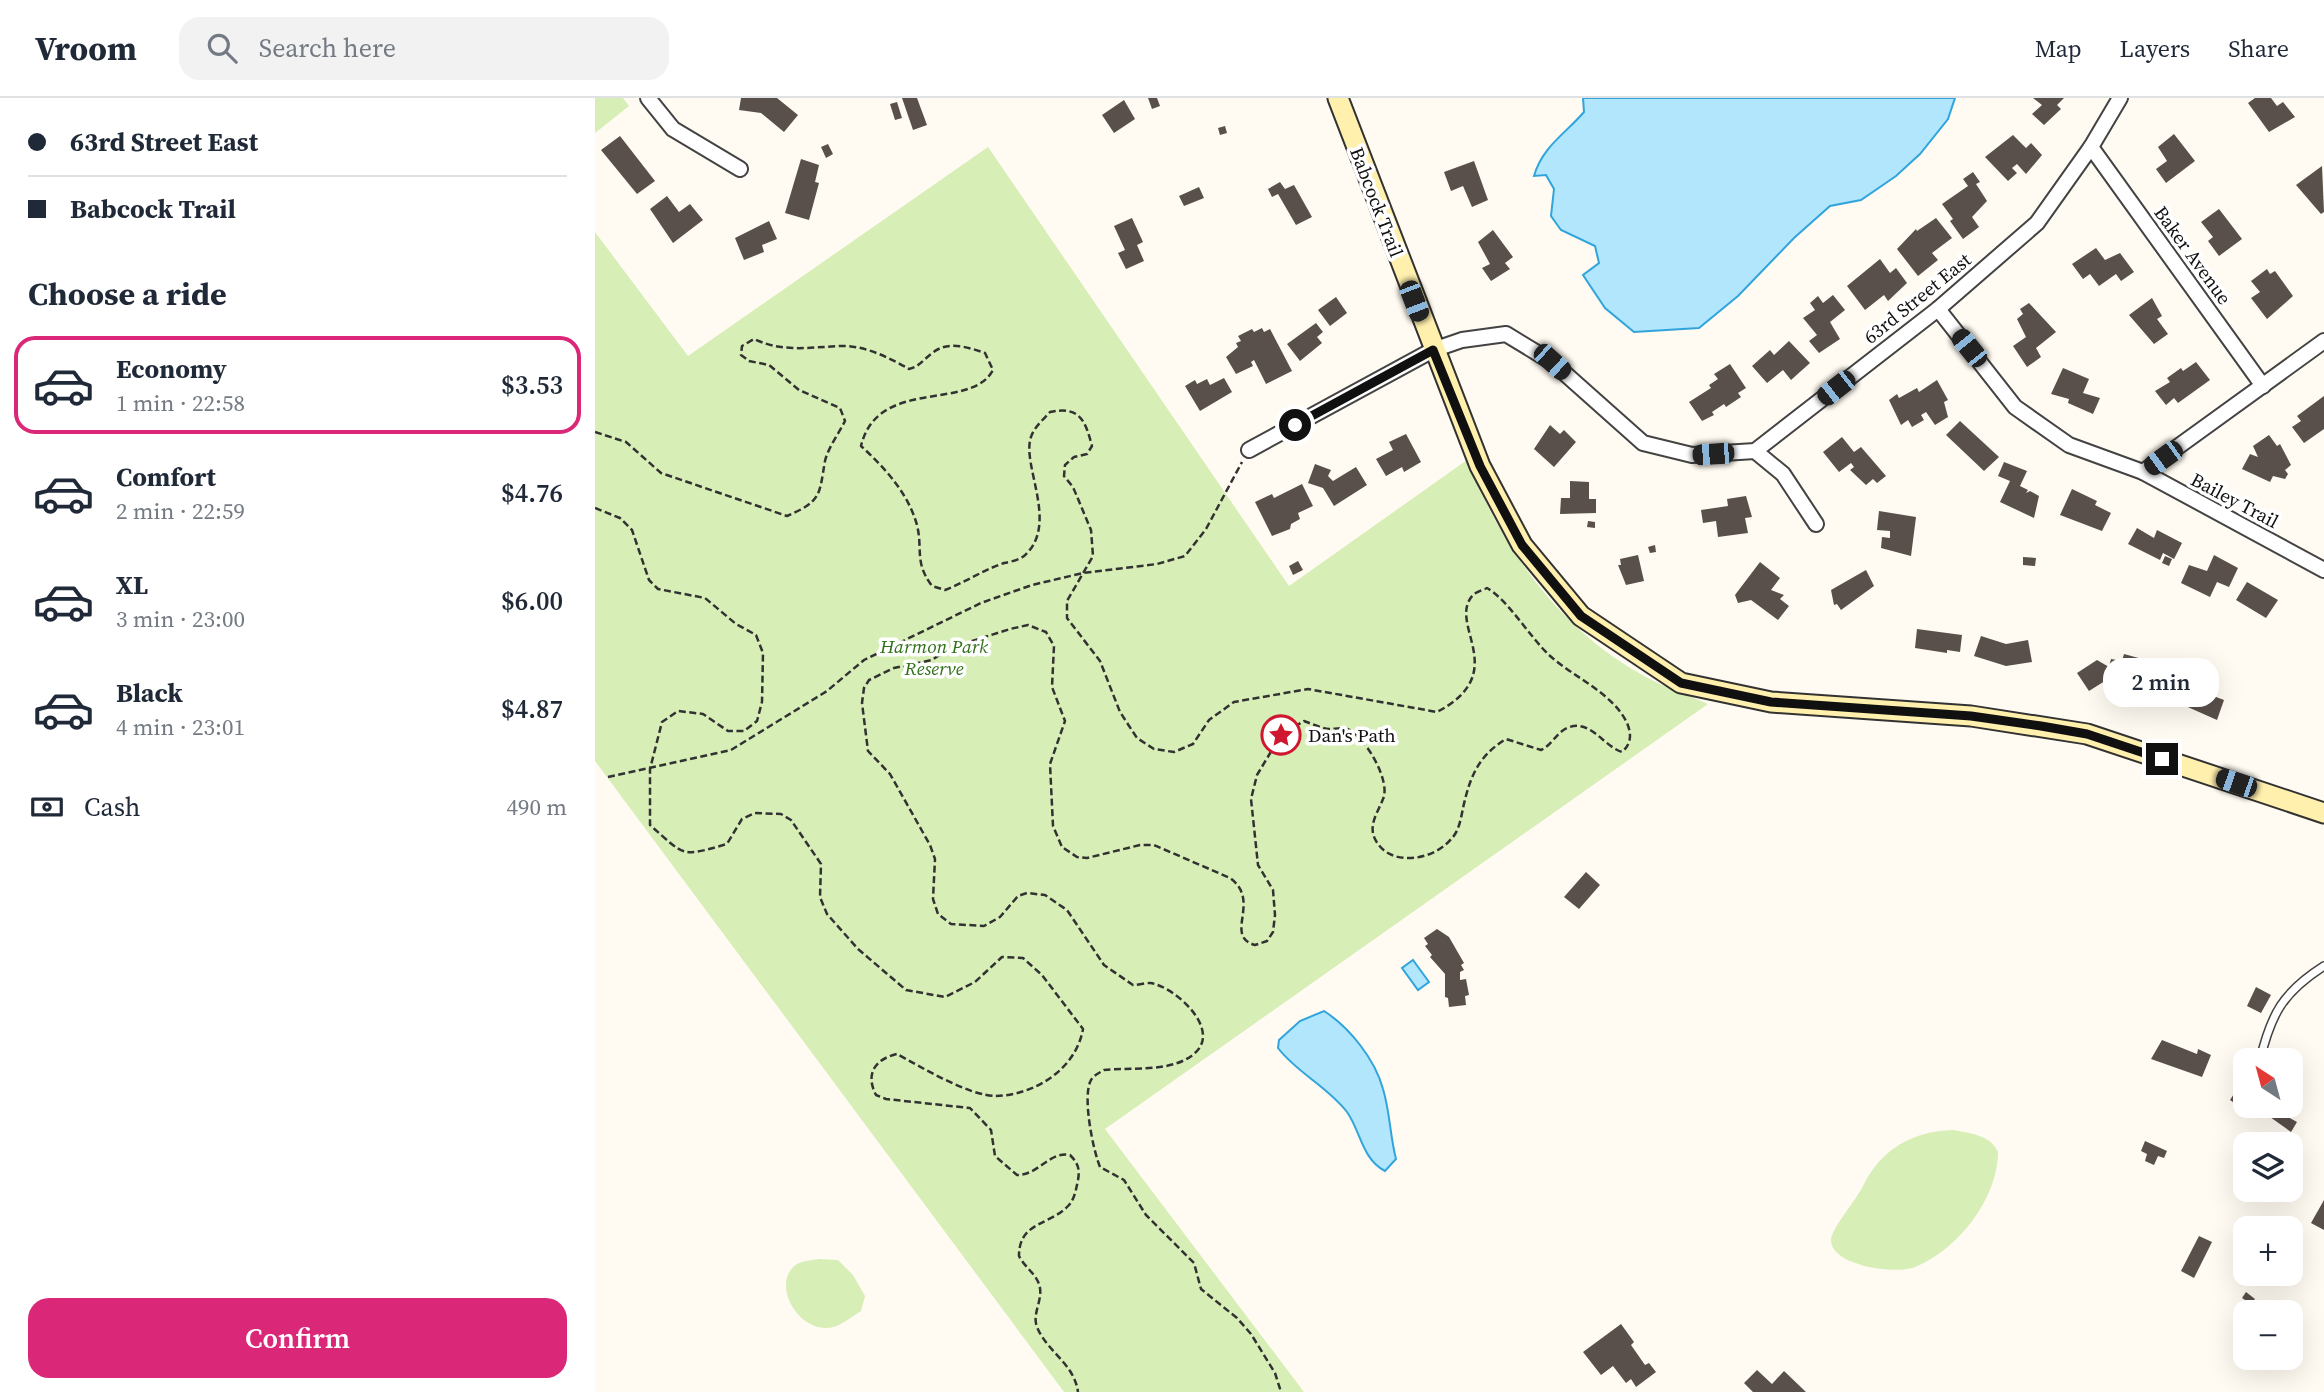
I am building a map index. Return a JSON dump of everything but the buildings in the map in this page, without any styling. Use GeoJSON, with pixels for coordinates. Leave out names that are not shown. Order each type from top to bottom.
{"type":"FeatureCollection","features":[{"type":"Feature","properties":{"kind":"street"},"geometry":{"type":"LineString","coordinates":[[648,98],[673,129],[740,169]]}},
{"type":"Feature","properties":{"kind":"street","name":"Babcock Trail"},"geometry":{"type":"LineString","coordinates":[[1338,98],[1480,466],[1522,545],[1581,616],[1681,683],[1771,702],[1971,716],[2087,734],[2324,813]]}},
{"type":"Feature","properties":{"kind":"street","name":"63rd Street East"},"geometry":{"type":"LineString","coordinates":[[1755,451],[1938,309],[2037,223],[2091,147],[2120,98]]}},
{"type":"Feature","properties":{"kind":"street","name":"Baker Avenue"},"geometry":{"type":"LineString","coordinates":[[2091,147],[2263,386]]}},
{"type":"Feature","properties":{"kind":"street","name":"Bailey Trail"},"geometry":{"type":"LineString","coordinates":[[1938,309],[2015,407],[2069,446],[2143,472],[2324,570]]}},
{"type":"Feature","properties":{"kind":"street"},"geometry":{"type":"LineString","coordinates":[[1249,450],[1433,350],[1462,340],[1506,334],[1552,362],[1643,443],[1692,455],[1755,451],[1783,474],[1816,524]]}},
{"type":"Feature","properties":{"kind":"street"},"geometry":{"type":"LineString","coordinates":[[2143,472],[2324,341]]}},
{"type":"Feature","properties":{"kind":"lane"},"geometry":{"type":"LineString","coordinates":[[2263,1048],[2268,1027],[2280,1004],[2299,982],[2324,966]]}},
{"type":"Feature","properties":{"kind":"path"},"geometry":{"type":"LineString","coordinates":[[595,432],[625,442],[661,474],[787,516],[807,507],[816,496],[824,481],[825,460],[845,421],[840,408],[799,390],[769,365],[749,361],[741,355],[742,346],[754,339],[771,346],[804,350],[844,346],[876,353],[909,369],[919,367],[932,353],[947,345],[966,347],[985,353],[993,370],[989,377],[962,389],[904,402],[872,419],[861,446],[894,478],[917,526],[922,573],[932,586],[945,590],[964,583],[986,568],[1022,558],[1033,546],[1038,523],[1039,491],[1029,447],[1031,437],[1051,412],[1066,409],[1078,415],[1087,426],[1092,446],[1087,454],[1074,457],[1065,465],[1064,477],[1073,487],[1091,530],[1093,556],[1067,601],[1067,618],[1100,661],[1120,712],[1137,738],[1164,752],[1174,752],[1193,744],[1215,715],[1234,702],[1307,689],[1437,712],[1465,691],[1476,672],[1475,650],[1466,608],[1473,595],[1487,587],[1498,593],[1514,617],[1551,656],[1604,697],[1626,721],[1631,737],[1629,747],[1622,752],[1614,750],[1589,728],[1581,727],[1563,729],[1548,747],[1541,750],[1506,739],[1479,760],[1468,784],[1455,836],[1433,853],[1397,858],[1380,850],[1372,834],[1374,817],[1385,797],[1385,786],[1365,742],[1348,729],[1327,729],[1304,721],[1281,735],[1257,775],[1251,799],[1258,865],[1273,890],[1275,915],[1273,932],[1267,941],[1255,945],[1244,937],[1240,926],[1245,911],[1245,895],[1241,886],[1230,878],[1154,845],[1140,845],[1087,858],[1077,857],[1062,846],[1053,826],[1050,764],[1065,721],[1052,687],[1054,646],[1046,632],[1028,625],[1010,629],[950,648],[932,660],[894,668],[869,680],[864,688],[862,703],[868,751],[890,774],[930,845],[935,859],[933,899],[938,914],[951,924],[984,926],[1000,917],[1018,896],[1027,893],[1045,895],[1067,909],[1104,965],[1133,985],[1151,983],[1176,996],[1200,1021],[1203,1033],[1201,1044],[1196,1053],[1177,1063],[1104,1070],[1095,1076],[1089,1083],[1089,1131],[1100,1167],[1124,1180],[1146,1215],[1194,1263],[1201,1289],[1237,1318],[1251,1334],[1275,1373],[1281,1392]]}},
{"type":"Feature","properties":{"kind":"path"},"geometry":{"type":"LineString","coordinates":[[608,778],[731,750],[827,691],[864,660],[993,598],[1083,573],[1157,564],[1185,556],[1206,529],[1249,450]]}},
{"type":"Feature","properties":{"kind":"path"},"geometry":{"type":"LineString","coordinates":[[595,508],[620,518],[632,530],[649,580],[658,589],[705,598],[736,624],[756,635],[763,653],[762,702],[757,721],[744,731],[728,731],[703,714],[678,711],[662,722],[650,769],[650,825],[684,853],[697,854],[727,844],[742,819],[755,813],[781,814],[791,820],[821,864],[820,897],[827,914],[858,949],[906,990],[945,997],[975,982],[1002,957],[1023,958],[1042,975],[1083,1029],[1074,1053],[1052,1078],[1016,1092],[995,1096],[976,1091],[897,1054],[883,1057],[875,1065],[871,1076],[871,1085],[876,1095],[886,1099],[970,1108],[991,1130],[995,1156],[1017,1175],[1034,1172],[1056,1156],[1070,1156],[1076,1161],[1079,1168],[1074,1198],[1058,1213],[1030,1227],[1020,1242],[1019,1256],[1036,1277],[1040,1289],[1035,1317],[1037,1328],[1072,1370],[1078,1392]]}},
{"type":"Feature","properties":{"kind":"green space"},"geometry":{"type":"Polygon","coordinates":[[[595,98],[623,98],[629,106],[595,133],[595,98]]]}},
{"type":"Feature","properties":{"kind":"green space","name":"Harmon Park Reserve"},"geometry":{"type":"Polygon","coordinates":[[[988,147],[1289,586],[1467,460],[1497,523],[1515,553],[1535,582],[1558,608],[1582,632],[1639,673],[1708,704],[1105,1129],[1304,1392],[1064,1392],[595,761],[595,232],[688,356],[988,147]]]}},
{"type":"Feature","properties":{"kind":"green space"},"geometry":{"type":"Polygon","coordinates":[[[1953,1130],[1985,1138],[1998,1152],[1991,1187],[1973,1220],[1960,1235],[1931,1259],[1906,1269],[1880,1269],[1841,1256],[1834,1249],[1832,1235],[1879,1162],[1900,1144],[1912,1138],[1953,1130]]]}},
{"type":"Feature","properties":{"kind":"green space"},"geometry":{"type":"Polygon","coordinates":[[[819,1259],[838,1260],[853,1275],[865,1296],[861,1311],[831,1328],[815,1326],[805,1321],[790,1303],[787,1292],[786,1281],[797,1264],[819,1259]]]}},
{"type":"Feature","properties":{"kind":"water"},"geometry":{"type":"Polygon","coordinates":[[[1583,98],[1955,98],[1948,119],[1920,154],[1896,176],[1861,200],[1830,206],[1794,238],[1738,296],[1699,328],[1634,332],[1605,308],[1583,275],[1599,263],[1595,246],[1561,230],[1551,216],[1554,189],[1546,175],[1534,176],[1548,149],[1584,112],[1583,98]]]}},
{"type":"Feature","properties":{"kind":"water"},"geometry":{"type":"Polygon","coordinates":[[[1413,960],[1429,982],[1418,990],[1402,968],[1413,960]]]}},
{"type":"Feature","properties":{"kind":"water"},"geometry":{"type":"Polygon","coordinates":[[[1324,1011],[1343,1026],[1360,1045],[1379,1078],[1396,1159],[1385,1171],[1371,1160],[1347,1112],[1278,1048],[1279,1040],[1300,1021],[1324,1011]]]}},
{"type":"Feature","properties":{"kind":"place","name":"Dan's Path"},"geometry":{"type":"Point","coordinates":[1281,735]}},
{"type":"Feature","properties":{"kind":"route"},"geometry":{"type":"LineString","coordinates":[[1295,425],[1433,350],[1480,466],[1522,545],[1581,616],[1681,683],[1771,702],[1971,716],[2041,726],[2087,734],[2162,759]]}}]}
